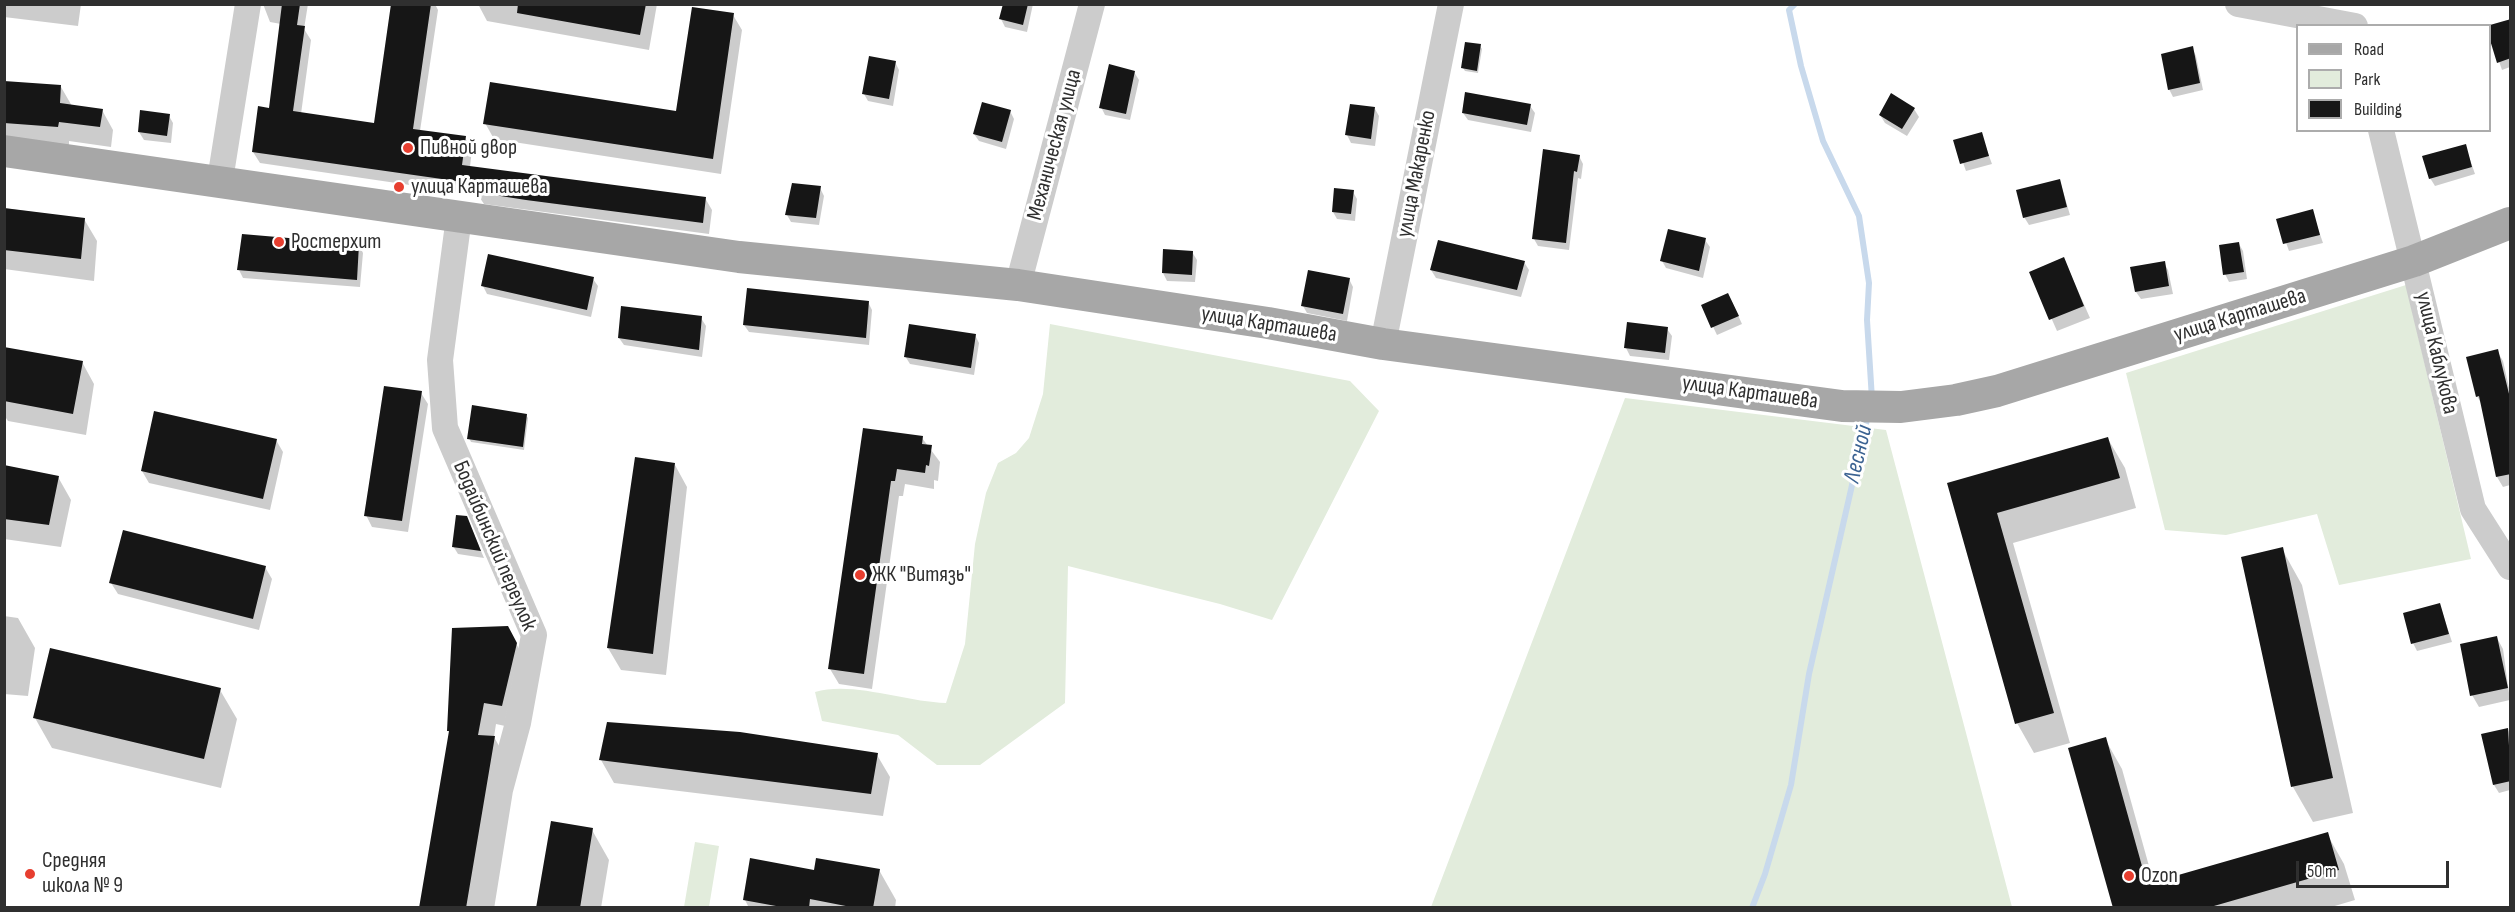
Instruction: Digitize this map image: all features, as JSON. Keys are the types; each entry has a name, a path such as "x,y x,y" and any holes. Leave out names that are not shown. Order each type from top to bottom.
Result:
{"main road":[{"name":"улица Карташева","path":"4,151 220,180 459,218 739,257 1018,285 1268,323 1383,344 1842,406 1901,407 1956,400 1997,391 2414,261 2511,223"}],"street":[{"path":"220,180 248,4"},
{"name":"Механическая улица","path":"1018,285 1092,4"},
{"name":"улица Макаренко","path":"1383,344 1451,4"},
{"path":"2238,4 2344,24"},
{"name":"улица Каблукова","path":"2382,132 2474,509 2511,567"},
{"name":"Бодайбинский переулок","path":"459,218 440,360 445,428 534,635 518,723 500,790 481,908"}],"green space":[{"path":"2406,285 2471,559 2339,585 2317,514 2226,535 2165,530 2126,373"},
{"path":"1050,324 1350,381 1379,411 1272,620 1220,604 1068,566 1065,703 980,765 937,765 898,735 822,721 815,692 830,689 862,690 946,703 965,644 975,544 986,493 998,463 1016,453 1029,438 1043,394"},
{"path":"1625,398 1886,430 2012,907 1431,907"},
{"path":"695,842 719,846 709,907 684,907"}],"building":[{"path":"282,4 300,4 297,25 305,26 293,111 374,123 391,4 431,4 413,129 466,136 462,165 706,197 703,223 475,192 477,184 252,152 258,106 269,108"},
{"path":"518,4 646,4 640,35 517,13"},
{"path":"1003,4 1028,4 1023,25 999,19"},
{"path":"692,7 734,13 713,159 483,124 490,82 676,111"},
{"path":"2511,19 2511,58 2497,63 2491,43 2491,25"},
{"path":"1465,42 1481,44 1477,71 1461,68"},
{"path":"2193,46 2200,83 2168,90 2161,54"},
{"path":"869,56 896,61 889,99 862,94"},
{"path":"1109,64 1135,71 1126,114 1099,108"},
{"path":"4,81 61,85 60,103 103,109 100,127 59,122 58,127 4,123"},
{"path":"1465,92 1531,104 1527,125 1462,113"},
{"path":"1891,93 1915,108 1902,129 1879,115"},
{"path":"982,102 1011,110 1002,142 973,134"},
{"path":"1350,104 1375,107 1371,139 1345,135"},
{"path":"140,110 170,114 167,136 138,132"},
{"path":"1982,132 1989,156 1960,164 1953,140"},
{"path":"2466,144 2472,167 2429,179 2422,156"},
{"path":"1543,149 1580,155 1577,172 1574,171 1566,243 1532,239"},
{"path":"2060,179 2067,207 2023,218 2016,190"},
{"path":"792,183 821,186 816,218 785,215"},
{"path":"1334,188 1354,190 1351,214 1332,212"},
{"path":"4,208 85,218 81,259 4,250"},
{"path":"2313,209 2320,235 2283,244 2276,219"},
{"path":"1668,229 1706,238 1699,271 1660,261"},
{"path":"242,234 359,244 357,280 237,270"},
{"path":"1438,240 1525,261 1517,290 1430,270"},
{"path":"2239,242 2244,272 2223,275 2219,245"},
{"path":"1163,249 1193,251 1192,275 1162,273"},
{"path":"488,254 594,277 587,310 481,286"},
{"path":"2064,257 2084,306 2049,320 2029,272"},
{"path":"2165,261 2169,286 2135,292 2130,267"},
{"path":"1308,270 1350,278 1343,314 1301,306"},
{"path":"747,288 869,301 866,338 743,325"},
{"path":"1728,293 1739,316 1711,328 1701,305"},
{"path":"621,306 702,316 699,350 618,338"},
{"path":"1627,322 1668,327 1665,353 1624,348"},
{"path":"909,324 976,334 971,368 904,357"},
{"path":"4,347 83,361 73,414 4,401"},
{"path":"2498,349 2511,402 2511,474 2496,477 2479,396 2476,397 2466,357"},
{"path":"384,386 422,391 402,521 364,516"},
{"path":"472,405 527,414 523,447 467,439"},
{"path":"154,411 277,439 263,499 141,471"},
{"name":"ЖК \"Витязь\"","path":"863,428 923,436 922,444 932,445 929,466 926,465 925,473 897,469 895,481 891,481 864,674 828,669"},
{"path":"2108,437 2120,478 1997,513 2054,713 2015,724 1947,483"},
{"path":"635,457 675,463 653,654 607,648"},
{"path":"4,465 59,476 49,525 4,519"},
{"path":"456,515 467,516 481,551 452,547"},
{"path":"123,530 266,566 253,619 109,583"},
{"path":"2283,547 2333,778 2291,787 2241,557"},
{"path":"2440,603 2449,634 2411,644 2403,613"},
{"path":"508,626 517,643 502,706 484,703 478,735 495,736 466,908 419,908 449,731 447,731 452,628"},
{"path":"2497,636 2508,688 2470,696 2460,644"},
{"path":"50,648 221,688 204,759 33,718"},
{"path":"607,722 740,732 878,753 871,794 599,760"},
{"path":"2508,728 2511,781 2493,785 2481,734"},
{"path":"2106,737 2147,884 2328,832 2339,870 2207,908 2113,908 2068,748"},
{"path":"551,821 593,828 580,908 536,908"},
{"path":"750,858 814,870 816,858 880,869 873,908 856,908 810,899 809,908 787,908 743,900"}],"waterway":[{"name":"Лесной","path":"1795,4 1789,10 1801,66 1823,141 1859,216 1869,283 1867,320 1872,399"},
{"name":"Лесной","path":"1752,908 1765,874 1791,785 1809,674 1868,415"}],"place":[{"name":"Пивной двор","path":"408,148"},
{"name":"улица Карташева","path":"399,187"},
{"name":"Ростерхит","path":"279,242"},
{"name":"ЖК \"Витязь\"","path":"860,575"},
{"name":"Средняя школа № 9","path":"30,874"},
{"name":"Ozon","path":"2129,876"}]}
